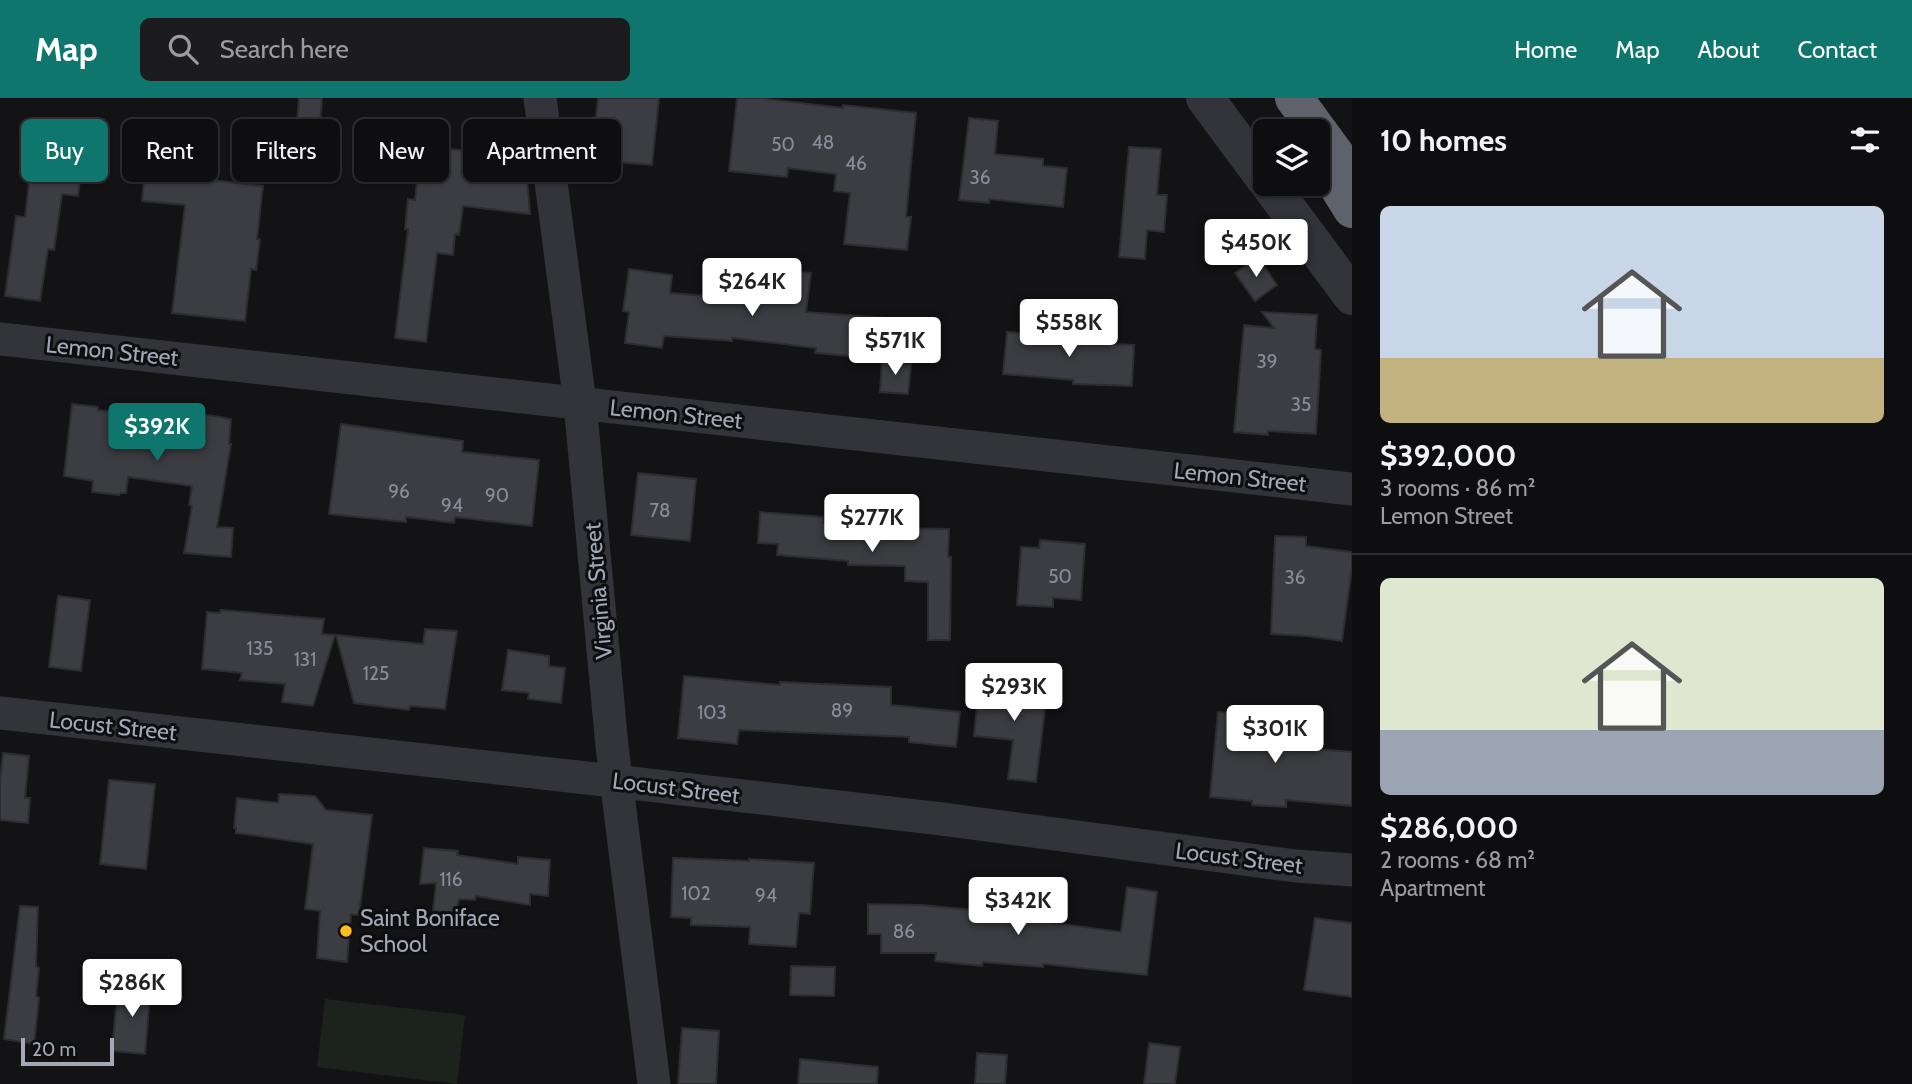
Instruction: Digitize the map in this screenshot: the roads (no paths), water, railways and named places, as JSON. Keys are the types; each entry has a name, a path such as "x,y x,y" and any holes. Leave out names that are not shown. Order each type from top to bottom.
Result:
{"highway":[{"path":"1283,98 1296,119"},
{"path":"1294,98 1352,177"},
{"path":"1330,173 1352,209"}],"street":[{"name":"Virginia Street","path":"540,98 580,403 611,732 654,1084"},
{"path":"1205,98 1253,163"},
{"path":"1278,196 1352,296"},
{"name":"Lemon Street","path":"0,339 1352,489"},
{"name":"Locust Street","path":"0,713 942,819 1296,866 1352,870"}],"place":[{"name":"Saint Boniface School","path":"346,931"}]}
